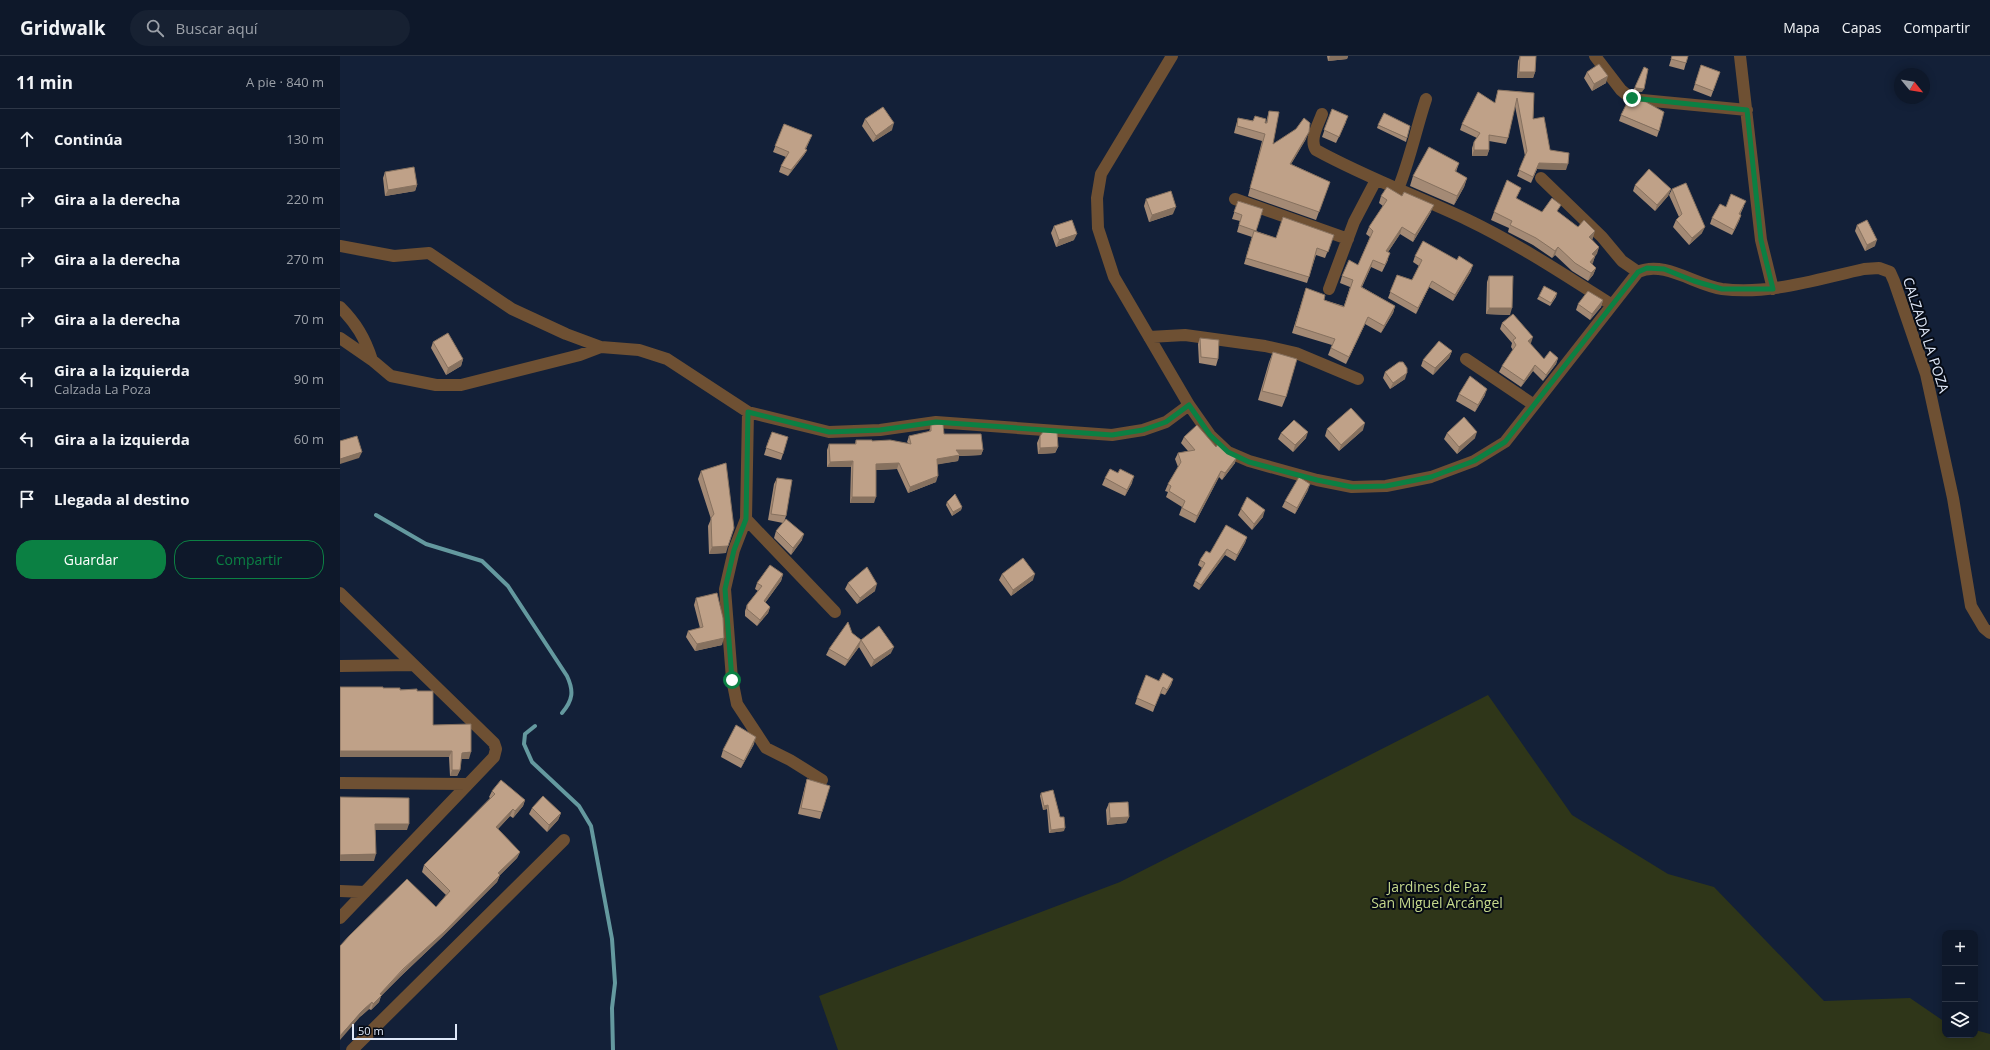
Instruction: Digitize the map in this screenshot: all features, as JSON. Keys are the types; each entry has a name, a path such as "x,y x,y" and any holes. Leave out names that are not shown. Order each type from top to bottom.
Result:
{"street":[{"path":"1172,56 1100,174 1097,198 1098,228 1114,277 1189,405 1210,435 1228,452 1249,462 1317,480 1352,487 1386,486 1431,477 1474,461 1505,442 1638,272 1647,268 1664,269 1694,281 1722,289 1773,289 1761,240 1740,56"},
{"path":"1595,56 1621,90 1632,98 1747,110"},
{"path":"1398,189 1412,152 1417,125 1426,99"},
{"path":"1322,114 1312,145 1316,150 1376,180 1469,220 1536,256 1612,305"},
{"path":"1541,178 1602,237 1622,261 1638,272"},
{"path":"1329,289 1354,222 1376,180"},
{"path":"1235,199 1348,239"},
{"path":"340,246 394,256 429,253 512,309 566,334 601,347 639,350 666,359 748,412 829,432 880,430 936,422 1112,435 1143,430 1166,422 1189,405"},
{"name":"CALZADA LA POZA","path":"1773,289 1864,269 1879,268 1890,272 1926,374 1953,498 1971,606 1984,628 1990,633"},
{"path":"340,307 353,320 365,340 372,360"},
{"path":"1149,336 1186,335 1265,346 1296,353 1358,379"},
{"path":"340,338 372,360 391,376 436,385 461,385 580,355 601,347"},
{"path":"1466,359 1534,405"},
{"path":"748,412 746,519 734,550 725,589 732,680 737,704 766,748 822,780"},
{"path":"746,519 834,612"},
{"path":"340,593 494,742 496,749 494,757 340,918"},
{"path":"340,666 414,665"},
{"path":"340,783 468,784"},
{"path":"352,1050 564,840"},
{"path":"340,891 365,892"}],"green space":[{"name":"Jardines de Paz San Miguel Arcángel","path":"1488,695 1572,815 1668,874 1714,887 1824,1001 1910,998 1942,1020 1942,1038 1978,1038 1978,1031 1990,1034 1990,1050 838,1050 819,996 1120,882"}],"building":[{"path":"1520,56 1536,56 1535,72 1519,72"},
{"path":"1672,56 1688,56 1686,63 1671,59"},
{"path":"1599,64 1608,76 1594,84 1587,72"},
{"path":"1701,65 1720,72 1713,91 1695,84"},
{"path":"1644,67 1648,69 1644,89 1636,88 1635,87"},
{"path":"1498,90 1534,93 1533,119 1544,117 1550,150 1569,153 1568,164 1539,163 1533,177 1519,170 1527,151 1517,98 1508,138 1489,135 1489,150 1474,150 1474,142 1480,133 1462,124 1478,92 1495,103"},
{"path":"1629,99 1646,102 1664,112 1659,131 1621,115"},
{"path":"883,107 894,123 876,136 865,119"},
{"path":"1332,109 1348,116 1339,137 1324,130"},
{"path":"1269,111 1279,112 1273,144 1296,129 1304,118 1310,123 1309,132 1290,164 1330,182 1319,212 1250,188 1265,134 1237,126 1238,118 1253,121 1255,116 1266,119 1265,123 1267,123"},
{"path":"1384,113 1410,126 1407,138 1378,125"},
{"path":"784,124 812,135 805,149 807,150 791,170 781,166 789,152 775,146"},
{"path":"1429,147 1459,163 1455,171 1467,178 1457,196 1413,176"},
{"path":"414,167 417,185 388,190 385,172"},
{"path":"1649,169 1671,189 1657,205 1635,185"},
{"path":"1507,180 1521,188 1516,198 1542,212 1552,198 1561,205 1557,211 1578,227 1584,220 1595,231 1589,237 1599,247 1592,254 1595,256 1590,262 1596,268 1591,273 1575,263 1558,247 1555,251 1536,238 1510,225 1512,221 1494,212"},
{"path":"1686,183 1705,227 1692,238 1676,220 1682,214 1672,189"},
{"path":"1387,187 1402,196 1404,192 1434,205 1415,235 1402,227 1386,251 1390,253 1385,265 1373,260 1361,287 1395,306 1384,326 1368,317 1349,357 1331,348 1335,339 1295,326 1306,288 1325,295 1324,300 1344,307 1353,280 1342,276 1349,260 1358,265 1373,231 1369,227 1387,200 1381,196"},
{"path":"1171,191 1176,207 1152,215 1146,199"},
{"path":"1731,194 1746,201 1739,214 1741,215 1734,230 1712,218 1720,204 1726,207"},
{"path":"1238,201 1263,209 1256,231 1239,225 1242,215 1234,212"},
{"path":"1283,217 1334,235 1328,252 1317,248 1309,277 1246,258 1254,231 1276,238"},
{"path":"1072,220 1077,234 1059,240 1054,226"},
{"path":"1867,220 1877,240 1867,245 1857,225"},
{"path":"1423,241 1457,260 1459,256 1473,265 1455,295 1432,281 1418,308 1390,292 1397,275 1412,280 1422,260 1415,256"},
{"path":"1489,276 1513,276 1512,308 1489,308"},
{"path":"1544,286 1557,293 1551,303 1539,296"},
{"path":"1588,291 1603,300 1592,314 1578,304"},
{"path":"1513,314 1533,337 1528,341 1544,359 1550,351 1558,358 1546,375 1535,365 1524,381 1502,366 1516,345 1513,340 1516,338 1502,323"},
{"path":"448,333 463,359 448,368 433,342"},
{"path":"1200,338 1219,340 1218,359 1201,357"},
{"path":"1439,341 1452,351 1435,368 1423,360"},
{"path":"1273,352 1297,359 1286,397 1262,391"},
{"path":"1399,362 1403,362 1407,368 1407,373 1393,383 1385,372"},
{"path":"1470,376 1487,389 1478,405 1459,394"},
{"path":"1351,408 1365,423 1341,445 1327,429"},
{"path":"1464,417 1477,432 1459,447 1447,433"},
{"path":"1294,420 1308,432 1295,445 1281,433"},
{"path":"943,424 944,434 981,434 983,450 956,450 960,455 937,459 938,476 910,487 899,463 876,464 876,497 852,497 853,461 830,462 829,444 856,444 856,440 890,440 911,444 909,436 931,431 931,425"},
{"path":"1197,425 1216,447 1218,444 1227,452 1237,457 1225,473 1221,471 1197,516 1182,508 1185,501 1169,491 1171,486 1168,484 1181,462 1178,453 1195,450 1184,437"},
{"path":"772,432 788,437 783,454 766,448"},
{"path":"1043,432 1057,432 1058,447 1040,448 1040,436"},
{"path":"357,436 362,452 340,459 340,441"},
{"path":"726,463 734,528 728,546 712,547 711,518 714,514 701,471"},
{"path":"1110,469 1118,473 1120,469 1134,476 1127,490 1105,478"},
{"path":"1299,477 1310,484 1297,508 1285,501"},
{"path":"777,478 792,480 786,516 771,514"},
{"path":"955,494 962,507 953,512 947,502"},
{"path":"1247,497 1265,510 1254,524 1241,509"},
{"path":"786,519 804,534 793,548 776,531"},
{"path":"1226,525 1247,537 1237,555 1227,549 1201,585 1195,581 1205,563 1200,560 1206,551 1210,553"},
{"path":"1023,558 1035,574 1013,590 1002,574"},
{"path":"770,565 783,574 764,601 770,607 760,620 747,609 747,605 762,586 757,583"},
{"path":"867,567 877,584 860,598 848,583"},
{"path":"717,593 723,618 724,638 697,644 688,631 703,627 696,598"},
{"path":"848,622 852,633 861,640 848,660 829,649"},
{"path":"879,626 894,647 874,660 861,640"},
{"path":"1163,673 1173,679 1167,690 1163,687 1155,706 1137,698 1146,675 1159,681"},
{"path":"340,687 383,687 400,688 400,690 417,689 417,691 433,691 433,725 471,724 471,752 462,753 460,770 452,770 452,751 340,751"},
{"path":"736,725 756,737 744,761 723,750"},
{"path":"807,779 830,786 822,812 801,808"},
{"path":"501,780 525,800 515,811 513,809 496,827 520,852 498,873 500,875 444,932 403,969 380,994 382,995 373,1004 372,1002 362,1011 340,1036 340,946 407,879 436,907 450,891 424,865 495,794 492,791"},
{"path":"1053,790 1060,817 1064,817 1065,828 1051,830 1048,805 1044,806 1041,793"},
{"path":"543,796 561,813 549,825 532,808"},
{"path":"340,797 409,798 409,824 375,824 376,854 340,855"},
{"path":"1128,802 1129,817 1110,818 1109,803"}],"waterway":[{"path":"376,515 426,544 482,561 508,586 567,676 571,686 571,695 570,700 562,713"},
{"path":"535,726 525,734 524,744 532,762 579,806 591,826 612,939 615,983 612,1008 613,1050"}],"route":[{"path":"732,680 725,589 734,550 746,519 748,412 829,432 880,430 936,422 1112,435 1143,430 1166,422 1189,405 1210,435 1228,452 1249,462 1317,480 1352,487 1386,486 1431,477 1474,461 1505,442 1638,272 1647,268 1664,269 1694,281 1722,289 1773,289 1761,240 1747,110 1632,98"}]}
